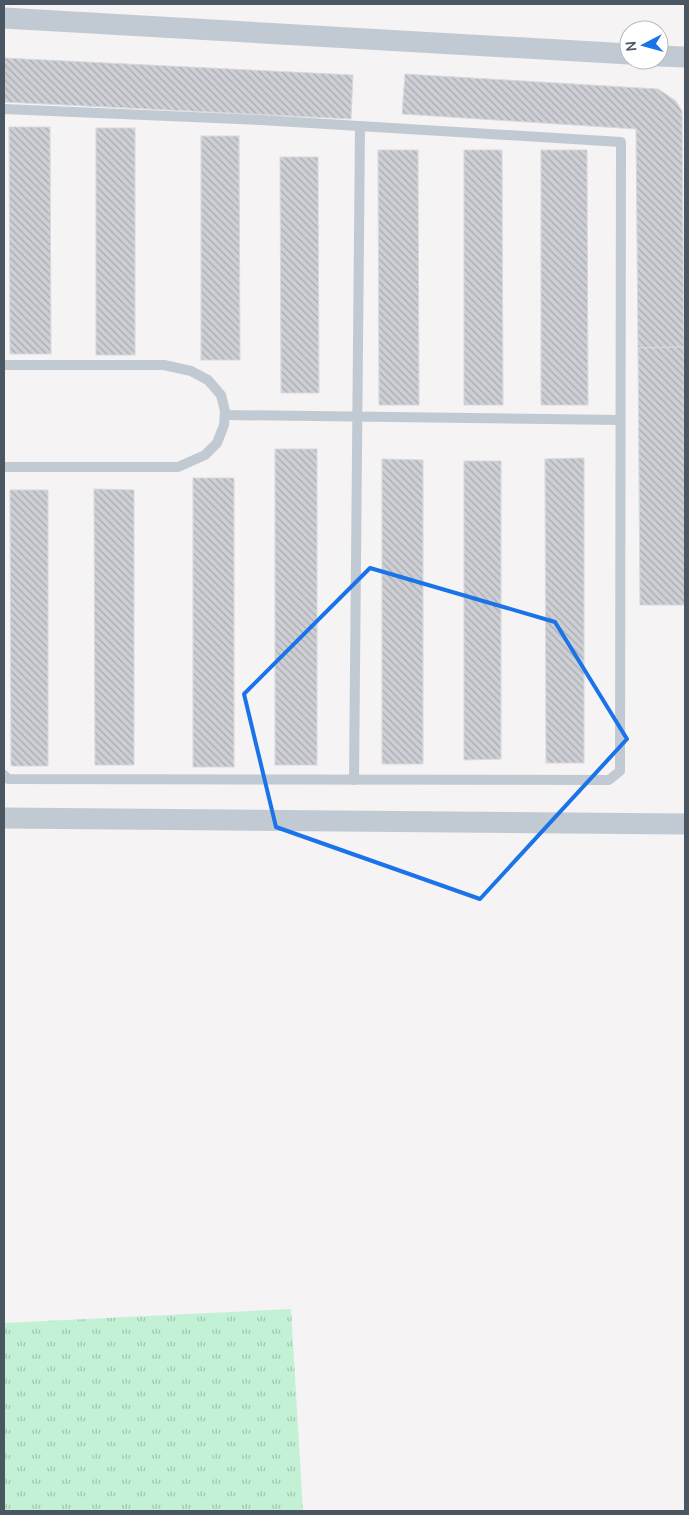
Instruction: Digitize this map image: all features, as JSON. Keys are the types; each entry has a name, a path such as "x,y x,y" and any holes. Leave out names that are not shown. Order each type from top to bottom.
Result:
{"street":[{"path":"4,18 619,53"},
{"path":"669,56 685,57"},
{"path":"4,818 685,824"}],"lane":[{"path":"4,110 360,126 621,142 620,771 609,780 8,779 4,775"},
{"path":"354,780 360,126"},
{"path":"4,364 164,366 180,368 208,380 221,395 225,415 224,425 216,443 205,455 178,466 4,467"},
{"path":"225,415 620,420"}],"highlighted area":[{"path":"370,568 555,622 627,739 480,899 276,827 244,694"}],"green space":[{"path":"291,1309 303,1511 4,1511 4,1323"}],"building":[{"path":"4,58 353,75 351,119 4,102"},
{"path":"405,74 658,89 676,101 682,111 684,347 638,348 636,129 402,114"},
{"path":"9,127 50,127 51,354 10,354"},
{"path":"96,128 135,128 135,355 96,355"},
{"path":"201,136 239,136 240,360 201,360"},
{"path":"378,150 418,150 419,405 379,405"},
{"path":"464,150 502,150 503,405 464,405"},
{"path":"541,150 587,150 588,405 541,405"},
{"path":"280,157 318,157 319,393 281,393"},
{"path":"684,347 685,605 640,605 638,348"},
{"path":"275,449 317,449 317,765 275,765"},
{"path":"584,458 584,763 546,763 545,459"},
{"path":"382,459 423,460 423,764 382,764"},
{"path":"464,461 501,461 501,759 464,760"},
{"path":"193,478 234,478 234,767 193,767"},
{"path":"94,489 134,490 134,765 95,765"},
{"path":"10,490 48,490 48,766 11,766"}]}
